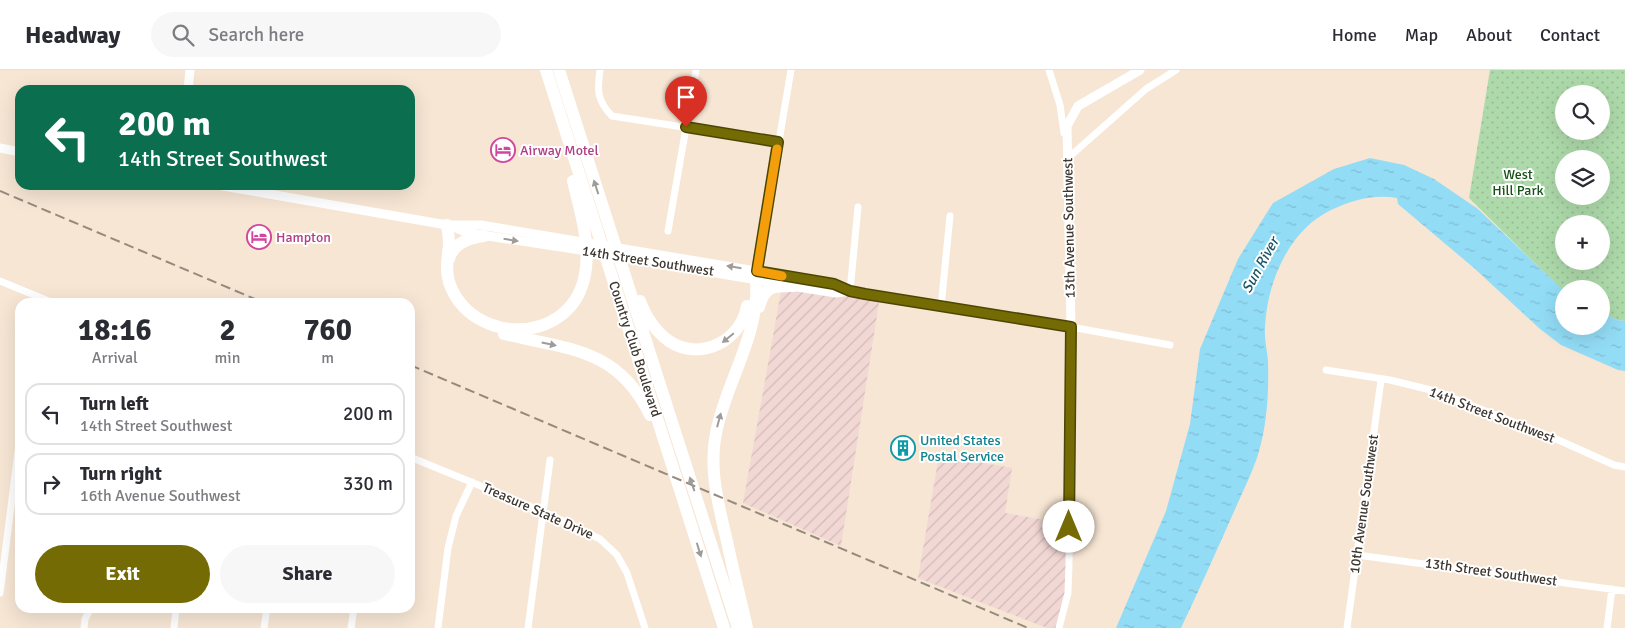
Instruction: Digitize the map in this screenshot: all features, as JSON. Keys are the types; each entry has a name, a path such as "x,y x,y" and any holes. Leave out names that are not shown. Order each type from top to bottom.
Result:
{"highway":[{"path":"447,225 449,243 446,269 454,293 462,305 474,316 498,327 520,330 546,325 566,311 577,296 586,267 589,227 554,93 546,70"},
{"path":"559,70 572,112"},
{"path":"563,70 572,112"},
{"name":"Country Club Boulevard","path":"572,112 612,237 626,273 738,628"},
{"path":"447,225 442,243 440,266 448,293 458,308 479,326 491,331 568,348 605,362 639,396 668,454"},
{"name":"Country Club Boulevard","path":"589,227 610,272 724,628"},
{"path":"446,269 450,255 458,245 466,239 484,236"},
{"path":"626,273 649,321 657,330 676,345 686,349 700,350 721,343 737,330 746,315 750,290 756,275"},
{"path":"747,628 722,522 714,468 714,450 719,417 742,360 747,340 757,291 756,275"},
{"path":"747,340 754,325 762,295 773,288 794,286"}],"street":[{"path":"188,85 190,70"},
{"path":"600,70 598,96 604,108 612,116 778,142"},
{"path":"668,231 696,70"},
{"path":"756,275 791,70"},
{"name":"13th Avenue Southwest","path":"1049,70 1060,105 1068,158 1071,327 1069,564 1068,593 1059,628"},
{"path":"1066,146 1067,126 1078,106 1140,70"},
{"path":"1068,158 1146,88 1176,70"},
{"path":"0,148 15,151"},
{"name":"14th Street Southwest","path":"246,190 447,225 481,225 756,275 794,286 836,293 850,291"},
{"path":"850,291 858,207"},
{"path":"941,307 950,216"},
{"name":"14th Street Southwest","path":"447,225 468,233 484,236 756,275 834,284 850,291 1170,345"},
{"path":"0,281 40,298"},
{"name":"14th Street Southwest","path":"1326,370 1390,380 1435,391 1554,438 1614,465 1625,467"},
{"name":"10th Avenue Southwest","path":"1347,628 1381,380"},
{"name":"Treasure State Drive","path":"415,459 544,512 600,539 617,555 627,573 645,628"},
{"path":"528,628 550,460"},
{"path":"0,593 1,573 15,476"},
{"path":"438,628 450,540 456,516 472,482"},
{"name":"13th Street Southwest","path":"1357,554 1625,591"},
{"path":"1606,628 1612,589"},
{"path":"84,628 88,613"},
{"path":"174,628 176,613"},
{"path":"264,628 266,613"},
{"path":"351,628 353,613"}],"shaded area":[{"path":"782,286 880,296 841,546 743,503"},
{"path":"939,455 1012,468 1005,513 1069,524 1068,593 1059,628 1047,628 918,578"}],"green space":[{"name":"West Hill Park","path":"1490,70 1625,70 1625,321 1610,316 1610,280 1555,280 1555,283 1469,198"}],"water":[{"name":"Sun River","path":"1370,158 1404,165 1434,179 1478,209 1555,282 1555,335 1610,335 1610,316 1625,321 1625,371 1618,370 1561,345 1540,329 1474,268 1398,204 1397,198 1363,199 1331,210 1303,230 1283,259 1276,275 1270,293 1265,327 1268,361 1267,410 1257,458 1181,628 1116,628 1166,511 1190,424 1200,349 1238,259 1273,203 1334,169"}],"railway":[{"path":"0,191 253,298"},
{"path":"415,367 1028,628"}],"slow traffic":[{"path":"777,149 757,271 782,276"}],"place":[{"name":"Airway Motel","path":"503,150"},
{"name":"Hampton","path":"259,237"},
{"name":"United States Postal Service","path":"903,448"}],"route":[{"path":"686,127 778,142 757,271 834,284 850,291 865,294 1071,327 1069,527"}]}
